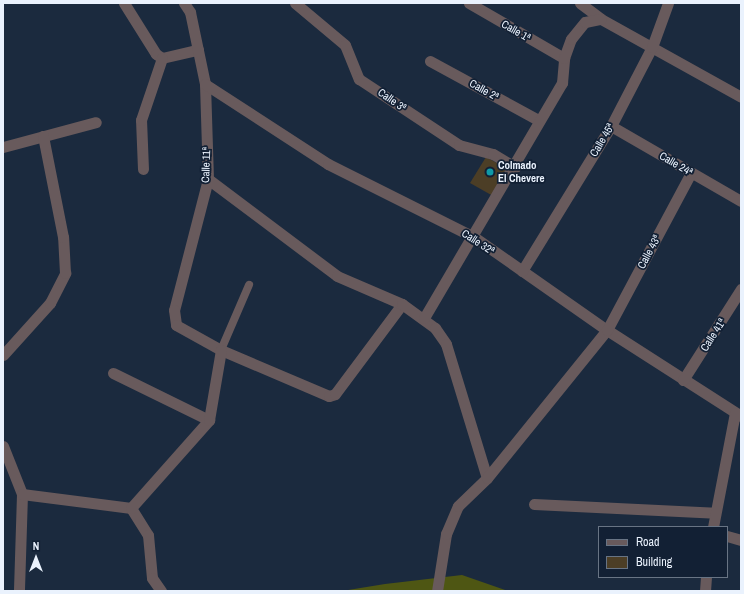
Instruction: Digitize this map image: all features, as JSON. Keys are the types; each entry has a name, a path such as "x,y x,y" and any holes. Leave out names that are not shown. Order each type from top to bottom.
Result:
{"street":[{"path":"124,3 162,58"},
{"name":"Calle 11ª","path":"184,3 198,50 205,84 208,179 174,310 176,325 221,350"},
{"name":"Calle 3ª","path":"295,3 345,45 359,79 459,145 493,154 515,167"},
{"name":"Calle 1ª","path":"469,3 564,58"},
{"path":"580,3 602,19 741,97"},
{"name":"Calle 45ª","path":"522,271 611,126 652,47 668,3"},
{"path":"424,318 474,237 515,167 538,120 562,83 564,58 571,39 585,22 602,19"},
{"path":"162,58 198,50"},
{"path":"143,169 141,120 162,58"},
{"name":"Calle 2ª","path":"430,61 538,120"},
{"name":"Calle 32ª","path":"205,84 328,164 474,237 607,330 738,414"},
{"path":"3,147 96,122"},
{"name":"Calle 24ª","path":"611,126 741,201"},
{"path":"3,355 46,309 65,273 63,237 43,136"},
{"name":"Calle 43ª","path":"437,591 450,519 486,478 607,330 691,173"},
{"path":"208,179 337,276 402,304 424,318 446,344 486,478"},
{"name":"Calle 41ª","path":"683,380 738,302 741,289"},
{"path":"131,508 209,420 221,350 329,396 335,394 402,304"},
{"path":"113,373 209,420"},
{"path":"713,526 738,414"},
{"path":"3,446 22,494 19,591"},
{"path":"22,494 131,508"},
{"path":"534,504 715,513"},
{"path":"131,508 148,535 152,578 161,591"},
{"path":"728,536 741,540"},
{"path":"705,591 706,578"}],"lane":[{"path":"221,350 249,285"}],"green space":[{"path":"462,575 508,591 342,591 385,584"}],"building":[{"name":"Colmado El Chevere","path":"486,157 506,168 493,196 470,183"}],"place":[{"name":"Colmado El Chevere","path":"490,172"}]}
